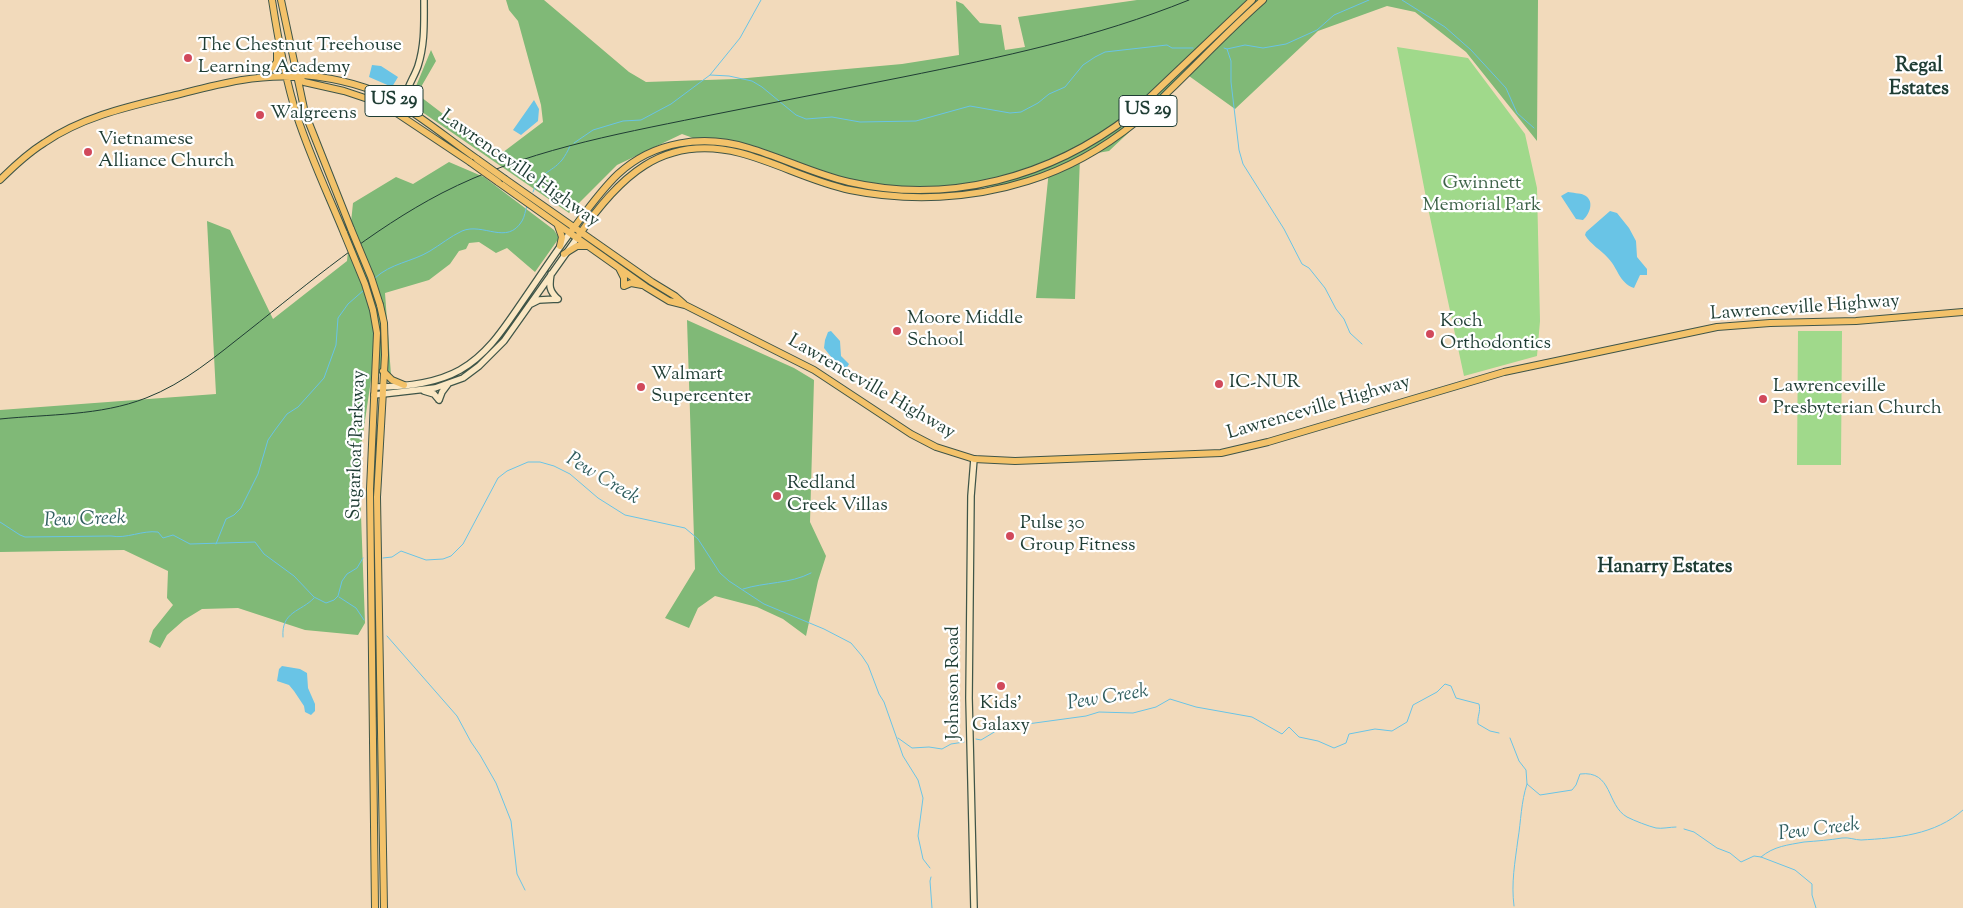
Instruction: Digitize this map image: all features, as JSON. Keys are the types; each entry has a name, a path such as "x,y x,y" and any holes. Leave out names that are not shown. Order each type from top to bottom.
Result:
{"main road":[{"name":"Sugarloaf Parkway","path":"272,0 286,76 303,132 366,284 377,333 370,489 376,908"},
{"name":"Sugarloaf Parkway","path":"281,0 302,102 313,136 371,277 380,305 384,331 377,497 384,908"},
{"path":"408,110 405,104 406,92 418,67 425,38 424,0"},
{"name":"US 29","path":"586,212 617,175 642,157 661,148 689,141 718,141 751,148 812,172 850,182 893,189 936,190 986,184 1028,173 1066,157 1113,130 1131,116 1252,0"},
{"name":"US 29","path":"576,232 625,179 649,162 681,150 721,149 742,154 839,187 892,197 921,198 970,194 1029,181 1070,164 1100,147 1137,122 1263,0"},
{"path":"264,77 277,62 278,40"},
{"name":"Lawrenceville Highway","path":"0,180 44,142 95,117 138,104 229,82 264,77 297,77 303,75 347,82 394,101 505,179 560,222"},
{"name":"Lawrenceville Highway","path":"297,77 304,82 357,95 398,114 498,182 598,244 675,296 685,305"},
{"path":"302,102 304,94 309,87 320,85"},
{"path":"394,101 406,92"},
{"path":"661,148 664,155"},
{"path":"779,167 781,160"},
{"path":"892,197 893,189"},
{"path":"560,246 562,238 560,222 575,218 586,212"},
{"path":"374,395 422,391 448,383 462,378 494,353 564,254 586,212"},
{"path":"589,220 590,231 598,244"},
{"path":"375,387 420,383 448,376 481,355 498,337 560,246 576,232"},
{"name":"Lawrenceville Highway","path":"576,232 589,246 669,301 685,305 814,370 925,442 948,452 974,459 1015,461 1221,453 1261,444 1504,372 1716,327 1770,323 1856,321 1963,312"},
{"path":"564,254 577,246 589,246"},
{"path":"619,267 622,272 624,286 631,283 646,287"},
{"path":"528,306 539,300 558,299 551,293 549,286 551,272"},
{"path":"383,371 392,380 404,385"},
{"path":"422,391 434,394 439,400 448,383"},
{"name":"Johnson Road","path":"974,459 971,496 969,698 974,908"}],"green space":[{"path":"506,0 544,0 629,72 646,82 736,79 902,64 959,55 956,1 963,4 980,23 1001,25 1005,50 1025,47 1018,17 1137,0 1538,0 1537,141 1466,52 1415,12 1387,6 1318,31 1235,109 1189,76 1109,151 1080,156 1075,299 1036,298 1049,170 1022,182 897,200 765,164 682,134 617,165 569,213 409,103 431,50 436,61 417,94 498,156 543,122 541,105 518,21 509,10"},
{"name":"Gwinnett Memorial Park","path":"1397,47 1468,58 1525,134 1537,188 1540,321 1537,356 1464,376 1428,208"},
{"path":"449,162 484,177 554,230 559,238 535,272 507,248 496,253 479,242 469,243 466,249 459,251 450,264 429,280 385,293 391,375 372,373 359,461 365,623 358,635 305,630 238,608 202,609 184,620 167,635 160,648 149,642 153,630 173,605 167,598 168,571 124,550 0,552 0,410 216,394 207,221 230,230 273,319 347,261 353,203 396,177 413,184"},
{"path":"687,320 794,368 814,380 810,522 826,556 818,581 806,636 783,619 757,607 715,596 698,608 689,628 665,618 695,569"},
{"path":"1798,331 1842,331 1841,465 1797,465"}],"water":[{"path":"372,65 381,66 398,77 392,87 369,77"},
{"path":"534,100 539,109 538,121 521,135 513,130"},
{"path":"1568,192 1582,194 1589,200 1589,211 1583,220 1576,219 1561,196"},
{"path":"1610,211 1617,213 1629,228 1636,241 1637,257 1647,269 1647,275 1640,275 1634,288 1625,283 1611,262 1585,235"},
{"path":"831,331 840,341 841,356 849,364 846,369 832,358 824,348 828,332"},
{"path":"282,666 300,669 307,673 308,688 315,704 315,711 311,715 305,712 304,706 289,685 277,681 279,669"}],"waterway":[{"path":"710,75 740,38 761,0"},
{"path":"1224,48 1245,45 1263,48 1286,44 1317,30 1334,15 1369,0"},
{"path":"1402,0 1445,27 1471,50 1506,88 1517,113 1534,128"},
{"path":"574,143 593,130 623,121 641,120 671,104 710,75 729,76 752,81 796,115 806,119 832,117 860,122 916,121 970,106 1010,113 1021,112 1038,103 1049,94 1065,87 1083,65 1105,52 1167,45 1172,48 1193,48"},
{"path":"1227,49 1231,61 1231,82 1239,150 1243,164 1284,229 1302,264 1309,268 1325,288 1336,309 1344,319 1350,333 1362,344"},
{"path":"533,192 539,180 562,160 570,146"},
{"path":"375,278 388,269 430,251 462,231 478,229 502,233 509,232 522,221 527,206"},
{"path":"216,544 226,519 234,515 241,508 258,474 268,440 287,414 298,407 324,378 336,345 338,318 348,304 364,290"},
{"name":"Pew Creek","path":"383,558 392,557 401,551 426,560 443,559 451,556 463,544 498,478 507,471 528,462 540,462 570,474 598,498 625,515 685,528 698,539 720,573 729,581 764,604 824,629 851,643 862,656 868,665 884,702 903,756 918,780 923,798 918,836 923,859 930,868"},
{"name":"Pew Creek","path":"0,522 25,537 117,537 158,532 163,538 173,535 190,544 255,542 264,554 294,576 314,597 326,603 338,596 342,581 347,574 357,568 363,558"},
{"path":"743,589 795,579 811,573"},
{"path":"339,597 356,608 364,620"},
{"path":"283,637 285,622 293,613 314,598"},
{"path":"387,636 457,716 496,783 511,821 517,874 525,890"},
{"name":"Pew Creek","path":"976,739 981,740 996,731 1020,725 1086,716 1099,712 1133,713 1156,707 1170,699 1196,707 1252,717 1282,734 1289,727 1299,737 1318,741 1334,748 1346,743 1349,734 1375,729 1392,731 1407,722 1413,705 1437,692 1445,684 1451,686 1456,698 1479,704 1478,724 1490,731 1499,733"},
{"name":"Pew Creek","path":"898,738 912,748 929,747 942,749 951,744 964,742"},
{"name":"Pew Creek","path":"1510,738 1519,761 1526,770 1527,784 1540,795 1572,790 1580,774 1591,774 1598,777 1604,783 1615,805 1627,817 1656,828 1676,827"},
{"path":"1514,906 1515,864 1522,805 1527,784"},
{"name":"Pew Creek","path":"1761,857 1776,848 1804,842 1845,838 1875,839 1915,834 1940,825 1963,810"},
{"name":"Pew Creek","path":"1684,829 1694,832 1717,848 1730,853 1741,862 1754,856 1761,857 1795,870 1812,884 1812,895 1816,908"},
{"path":"931,877 932,908"}],"railway":[{"path":"0,419 111,408 146,398 174,385 212,359 318,276 390,223 442,193 473,178 505,166 537,155 602,138 1012,54 1083,36 1189,0"}],"place":[{"name":"The Chestnut Treehouse Learning Academy","path":"188,58"},
{"name":"Walgreens","path":"260,115"},
{"name":"Vietnamese Alliance Church","path":"88,152"},
{"name":"Moore Middle School","path":"897,331"},
{"name":"Koch Orthodontics","path":"1430,334"},
{"name":"IC-NUR","path":"1219,384"},
{"name":"Walmart Supercenter","path":"641,387"},
{"name":"Lawrenceville Presbyterian Church","path":"1763,399"},
{"name":"Redland Creek Villas","path":"777,496"},
{"name":"Pulse 30 Group Fitness","path":"1010,536"},
{"name":"Kids' Galaxy","path":"1001,686"}],"district":[{"name":"Regal Estates","path":"1919,80"},
{"name":"Hanarry Estates","path":"1665,569"}]}
